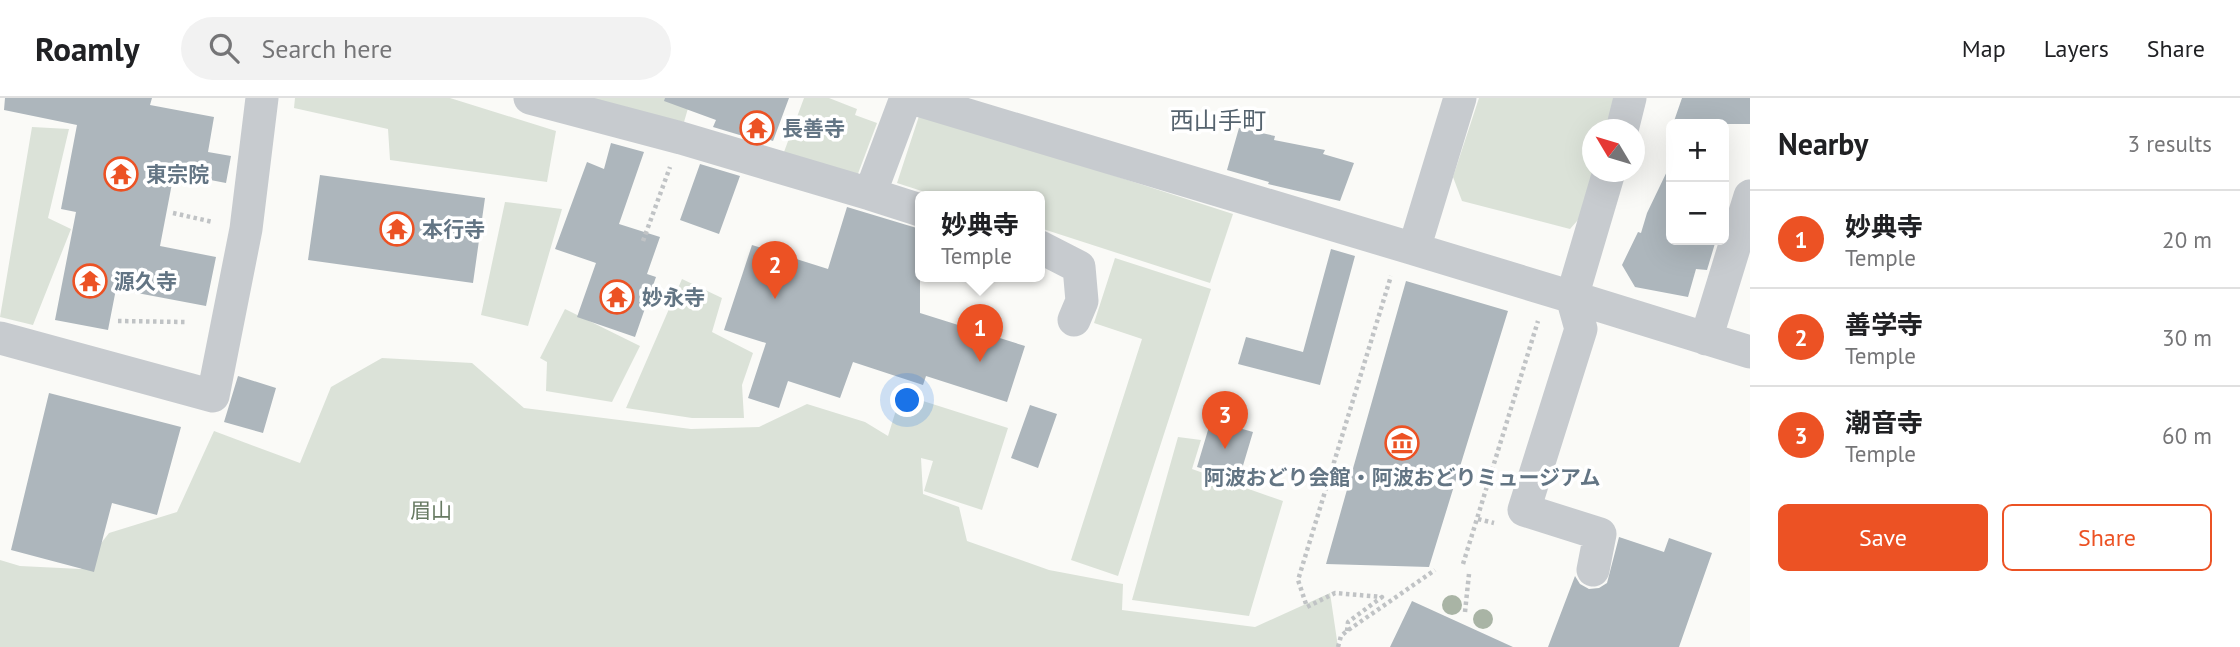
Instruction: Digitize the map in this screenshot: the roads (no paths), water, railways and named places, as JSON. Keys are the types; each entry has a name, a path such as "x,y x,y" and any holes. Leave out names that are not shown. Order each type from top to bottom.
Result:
{"street":[{"path":"0,338 213,396 246,229 262,98"},
{"path":"530,98 681,138 915,208"},
{"path":"870,194 906,98"},
{"path":"911,98 1750,352"},
{"path":"1407,247 1460,98"},
{"path":"1625,119 1630,98"},
{"path":"1560,293 1605,182"},
{"path":"1706,339 1750,197"},
{"path":"1045,250 1079,267 1082,301 1074,320"},
{"path":"1560,293 1581,329 1524,510 1600,534 1592,570"}],"place":[{"name":"長善寺","path":"757,128"},
{"name":"東宗院","path":"121,174"},
{"name":"本行寺","path":"397,229"},
{"name":"源久寺","path":"90,281"},
{"name":"妙永寺","path":"617,297"},
{"name":"善学寺","path":"775,299"},
{"name":"妙典寺","path":"980,362"},
{"name":"阿波おどり会館・阿波おどりミュージアム","path":"1402,443"},
{"name":"潮音寺","path":"1225,449"}],"district":[{"name":"西山手町","path":"1218,120"}],"park label":[{"name":"眉山","path":"431,510"}]}
